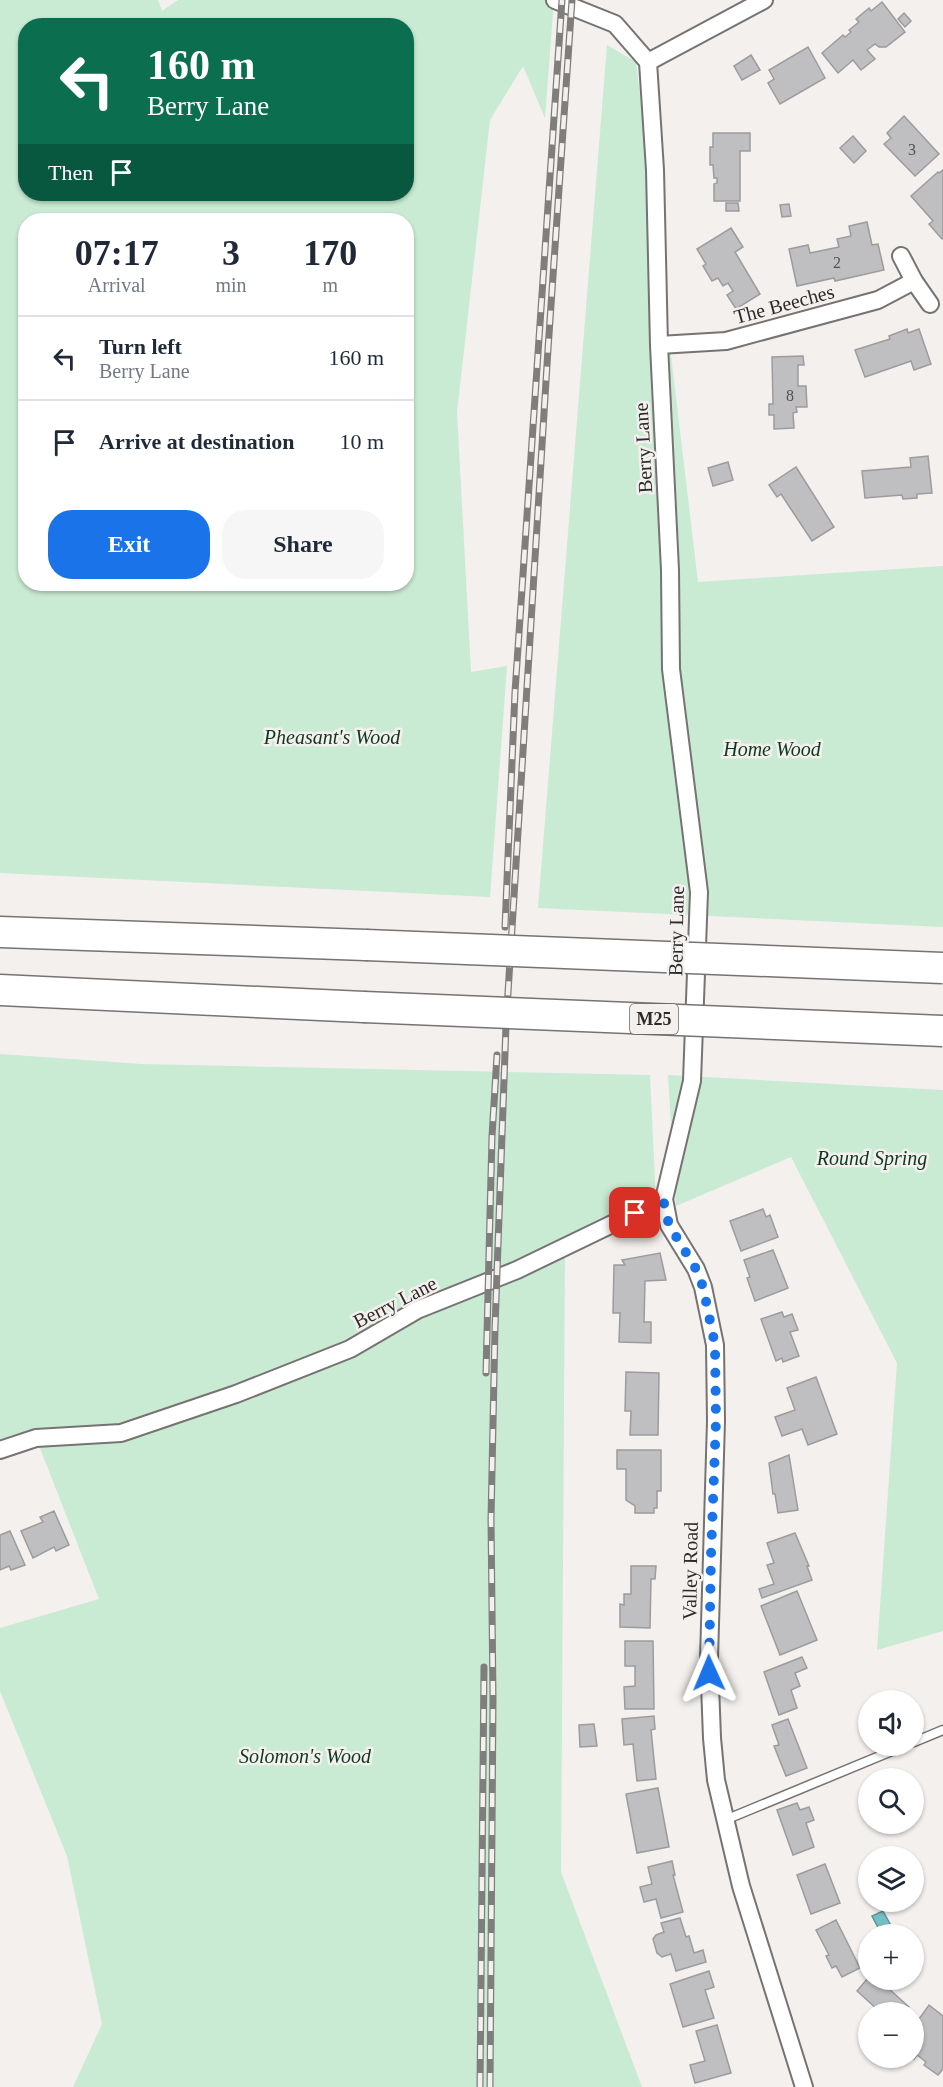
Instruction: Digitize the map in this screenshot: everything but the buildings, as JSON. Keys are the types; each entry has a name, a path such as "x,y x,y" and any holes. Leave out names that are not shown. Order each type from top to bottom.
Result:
{"highway":[{"path":"0,932 943,968"},
{"name":"M25","path":"0,990 943,1031"}],"street":[{"path":"555,0 615,24 648,62 765,0"},
{"name":"Berry Lane","path":"0,1450 36,1438 121,1433 236,1394 350,1349 417,1310 517,1270 663,1199 692,1080 699,892 671,669 670,570 659,345 655,170 648,62"},
{"path":"901,256 914,281 930,304"},
{"name":"The Beeches","path":"659,345 726,341 878,300 914,281"},
{"name":"Valley Road","path":"663,1199 669,1225 696,1269 703,1287 715,1345 716,1421 709,1658 712,1738 717,1780 741,1886 804,2087"}],"lane":[{"path":"924,1738 943,1730"},
{"path":"725,1820 880,1756"}],"green space":[{"name":"Pheasant's Wood","path":"0,0 158,0 162,11 178,0 554,0 545,118 523,66 490,120 457,412 471,672 507,666 490,897 0,873"},
{"name":"Home Wood","path":"607,45 636,62 698,582 943,566 943,927 538,908"},
{"name":"Solomon's Wood","path":"0,1054 141,1064 650,1075 656,1203 565,1247 561,1872 642,2087 73,2087 102,2024 67,1856 0,1691 0,1628 99,1599 36,1438 0,1450"},
{"name":"Round Spring","path":"668,1075 943,1090 943,1631 877,1650 897,1363 791,1157 676,1206"}],"water":[{"path":"884,1912 890,1924 876,1924 872,1916"}],"railway":[{"path":"505,927 515,692 562,0"},
{"path":"490,2087 493,1698 491,1519 506,1025 572,0"},
{"path":"486,1373 492,1136 497,1055"},
{"path":"480,2087 484,1667"}],"route":[{"path":"635,1213 663,1199 669,1225 684,1247 703,1287 715,1345 716,1421 709,1673"}]}
